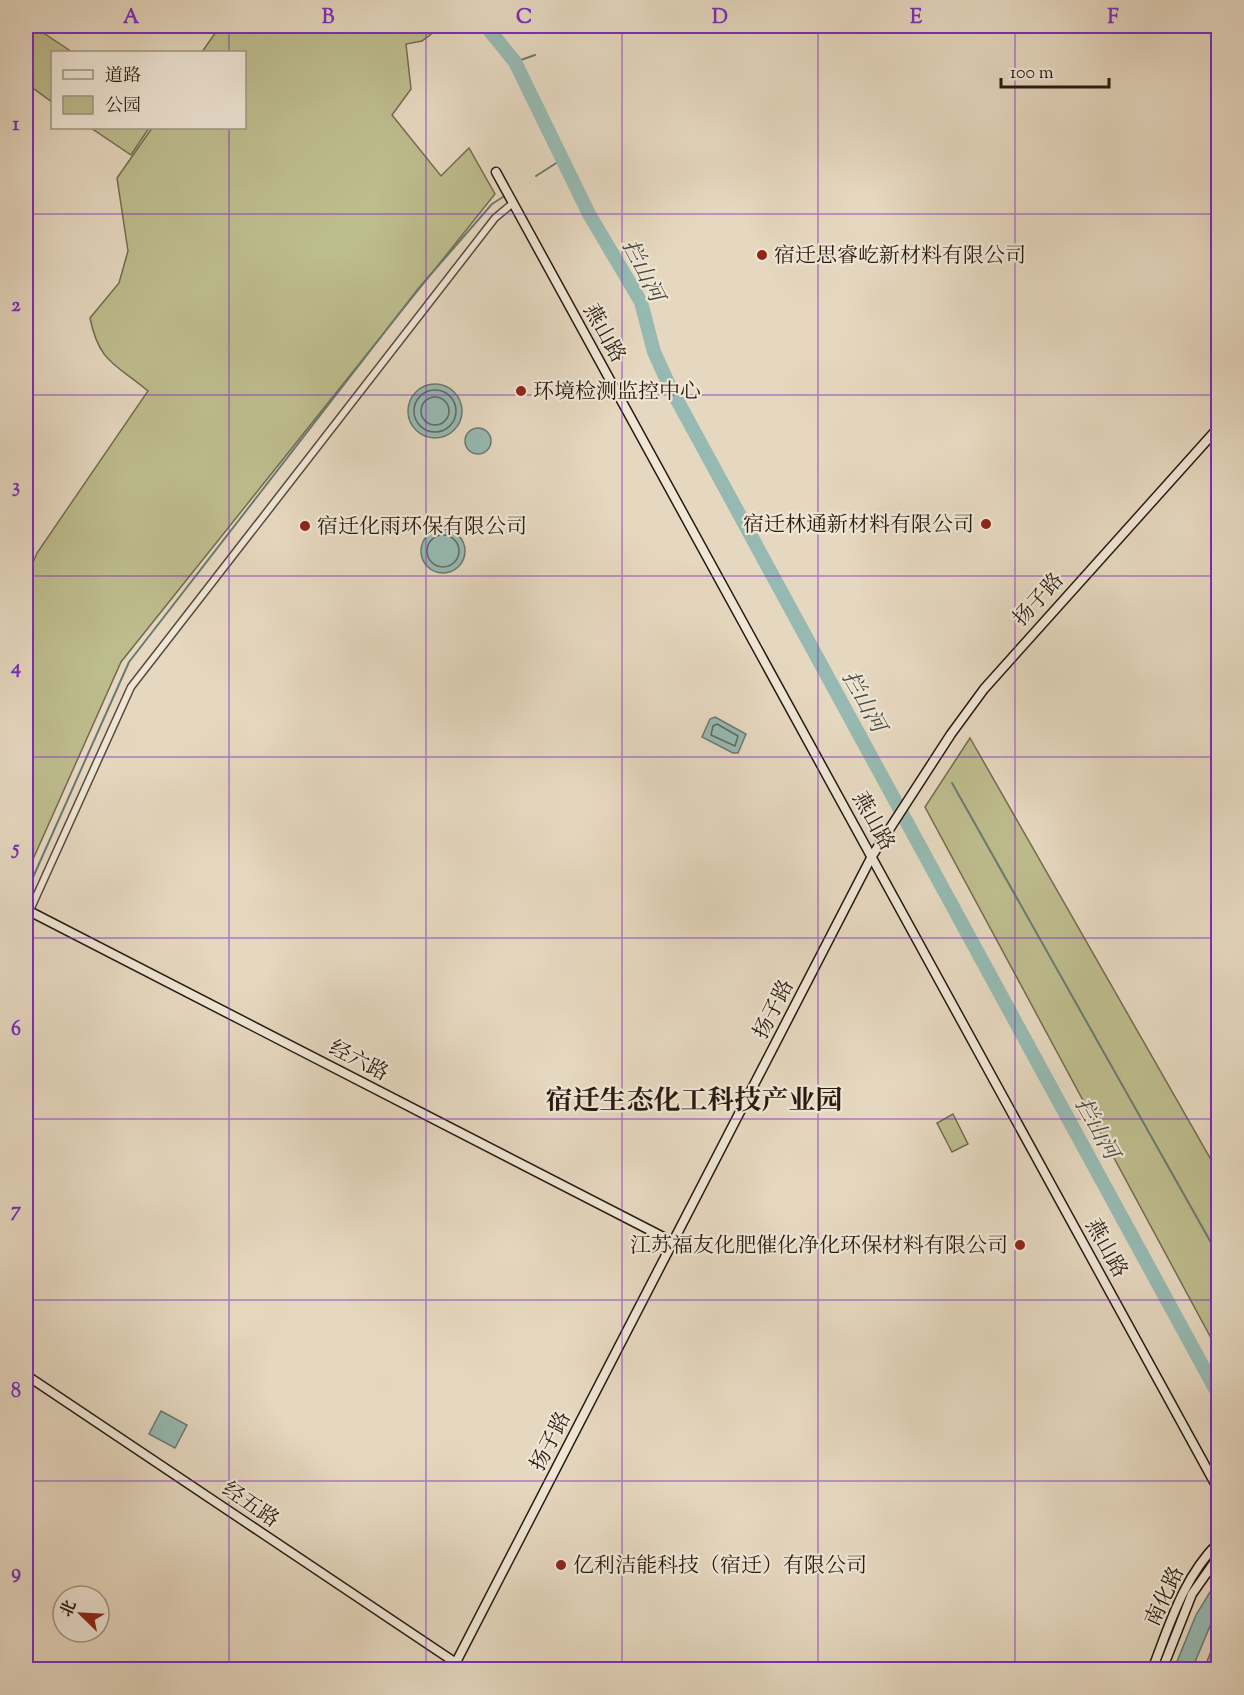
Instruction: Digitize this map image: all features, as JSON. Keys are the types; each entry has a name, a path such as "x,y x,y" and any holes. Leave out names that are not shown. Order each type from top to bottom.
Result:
{"street":[{"name":"燕山路","path":"496,172 1218,1489"},
{"path":"27,915 131,687 495,219 509,197"},
{"name":"扬子路","path":"454,1666 872,856 951,734 984,689 1218,428"},
{"name":"经六路","path":"27,915 673,1242"},
{"name":"经五路","path":"26,1375 454,1666"},
{"name":"南化路","path":"1152,1670 1183,1590 1203,1559 1218,1543"},
{"name":"南化路","path":"1162,1670 1192,1594 1218,1557"}],"green space":[{"path":"220,26 442,26 422,41 406,44 411,89 392,115 441,176 469,148 495,194 121,662 26,875 26,579 37,553 148,391 104,354 98,345 90,318 119,283 128,251 117,178 151,129 246,129 246,51 203,51"},
{"path":"36,28 70,51 51,51 51,101 26,83 26,44"},
{"path":"92,129 148,129 131,155"},
{"path":"970,738 1218,1172 1218,1351 925,807"},
{"path":"953,1114 968,1144 952,1152 937,1123"},
{"path":"1218,1634 1218,1669 1204,1669"}],"water":[{"path":"430,384 440,384 450,388 458,396 462,411 458,426 450,434 440,438 430,438 420,434 412,426 408,416 408,406 412,396 420,388"},
{"path":"478,428 487,432 491,441 487,450 478,454 469,450 465,441 469,432"},
{"path":"443,529 458,536 465,551 458,566 443,573 428,566 421,551 428,536"},
{"path":"715,717 746,734 738,753 733,753 702,737 710,719"},
{"path":"161,1411 187,1425 175,1448 149,1434"},
{"path":"1218,1579 1218,1607 1192,1669 1174,1669 1196,1615"}],"waterway":[{"name":"拦山河","path":"486,26 515,62 589,214 641,302 654,352 670,387 1218,1394"},
{"path":"515,62 535,55"},
{"path":"536,176 561,160"},
{"path":"26,893 129,662 418,289 492,204 506,195"},
{"path":"952,783 1218,1255"}],"place":[{"name":"宿迁思睿屹新材料有限公司","path":"762,255"},
{"name":"环境检测监控中心","path":"521,391"},
{"name":"宿迁林通新材料有限公司","path":"986,524"},
{"name":"宿迁化雨环保有限公司","path":"305,526"},
{"name":"江苏福友化肥催化净化环保材料有限公司","path":"1020,1245"},
{"name":"亿利洁能科技（宿迁）有限公司","path":"561,1565"}],"district":[{"name":"宿迁生态化工科技产业园","path":"694,1100"}]}
